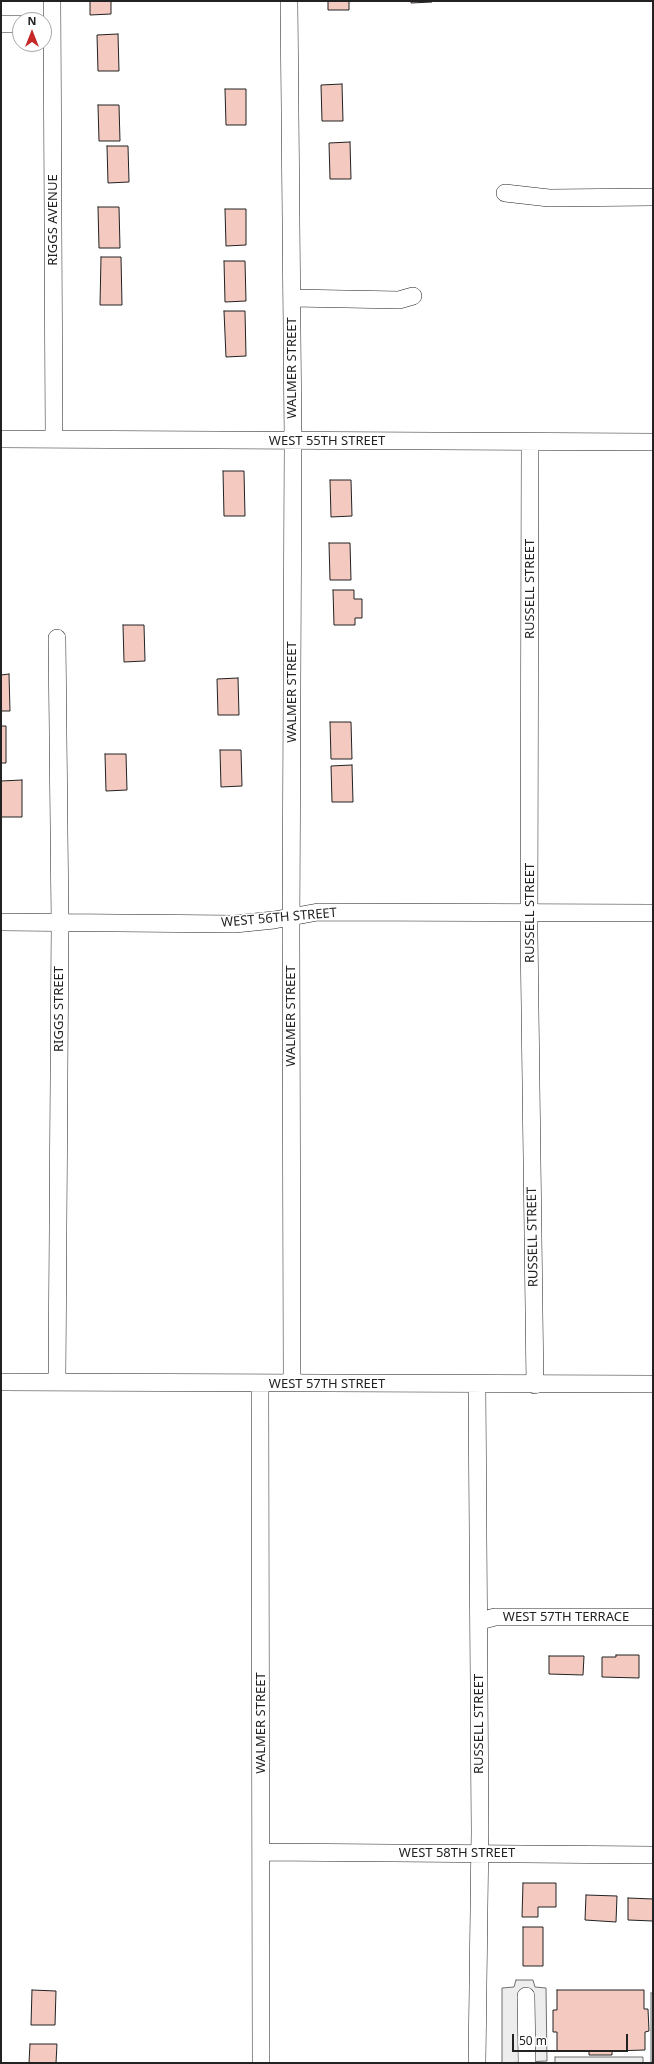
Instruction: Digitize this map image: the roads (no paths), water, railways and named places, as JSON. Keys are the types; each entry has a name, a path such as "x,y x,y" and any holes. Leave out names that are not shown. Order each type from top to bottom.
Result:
{"street":[{"name":"RIGGS AVENUE","path":"50,12 52,1"},
{"name":"WALMER STREET","path":"289,1 293,440 291,918 292,1383"},
{"path":"1,24 12,24"},
{"name":"RIGGS AVENUE","path":"48,52 54,439"},
{"path":"505,193 549,198 653,197"},
{"path":"292,298 399,300 413,296"},
{"name":"WEST 55TH STREET","path":"1,439 653,442"},
{"name":"RUSSELL STREET","path":"530,442 530,912 535,1385"},
{"name":"RIGGS STREET","path":"57,638 60,923 57,1381"},
{"name":"WEST 56TH STREET","path":"1,922 235,924 291,918 318,912 653,913"},
{"name":"WEST 57TH STREET","path":"1,1382 57,1381 477,1385 653,1384"},
{"name":"WALMER STREET","path":"260,1384 262,1852 261,2063"},
{"name":"RUSSELL STREET","path":"477,1385 480,1621 480,1853 477,2063"},
{"name":"WEST 57TH TERRACE","path":"480,1621 495,1617 653,1617"},
{"name":"WEST 58TH STREET","path":"262,1852 653,1855"},
{"path":"526,1996 527,2063"}]}
